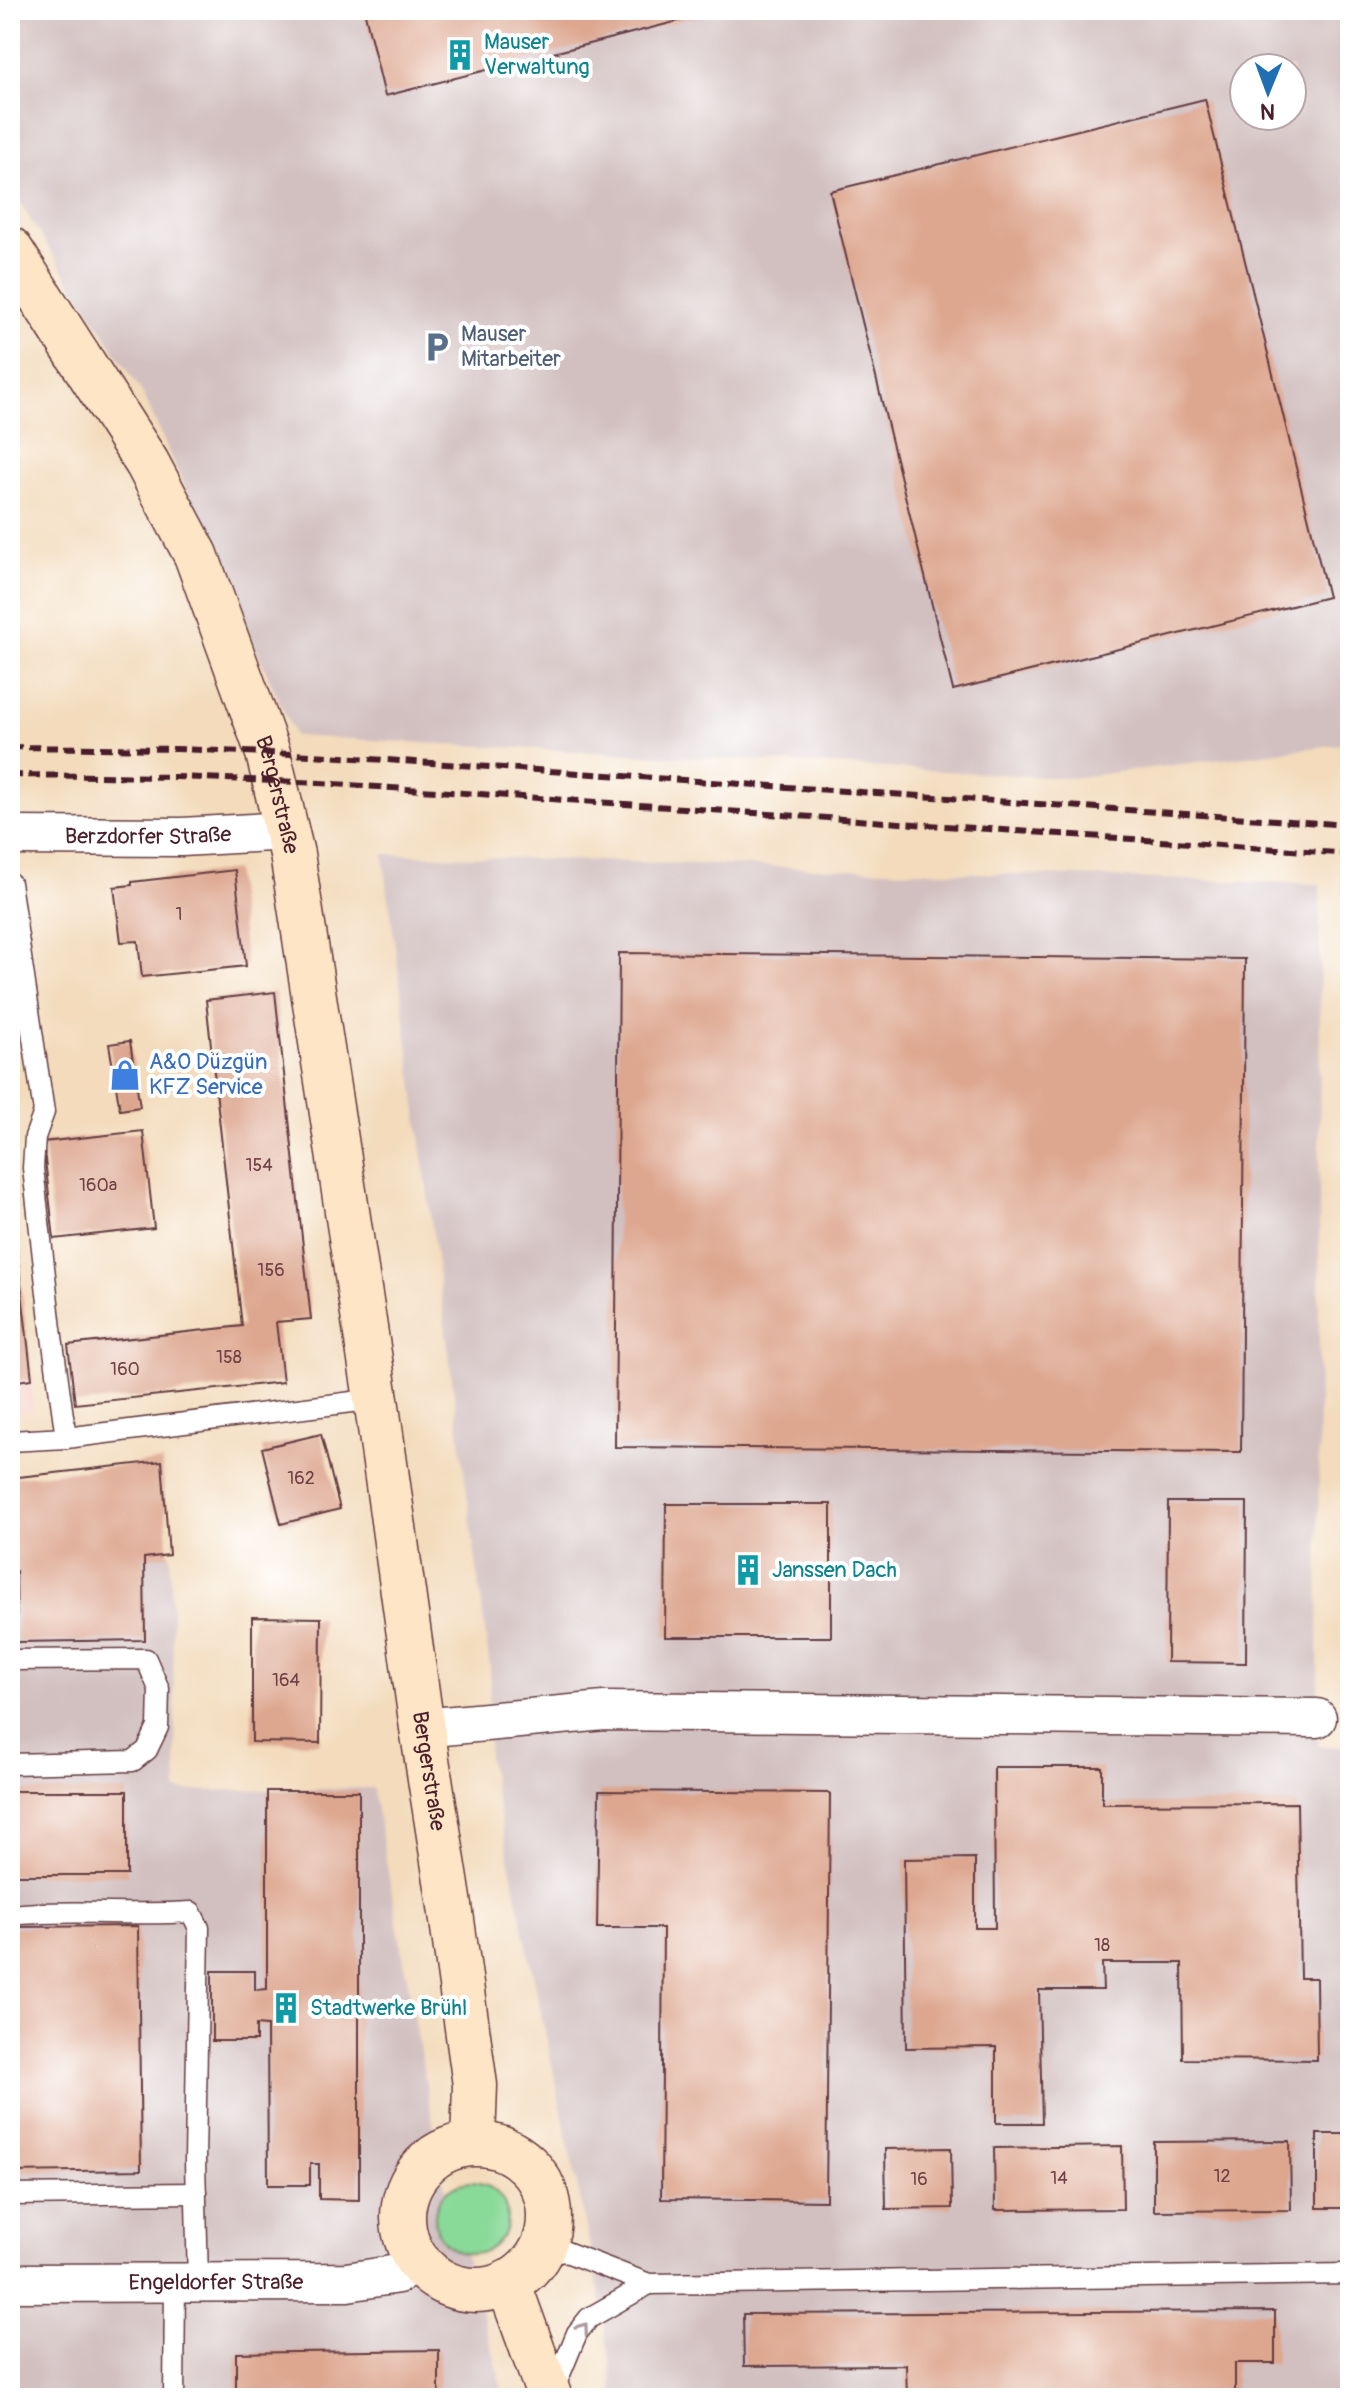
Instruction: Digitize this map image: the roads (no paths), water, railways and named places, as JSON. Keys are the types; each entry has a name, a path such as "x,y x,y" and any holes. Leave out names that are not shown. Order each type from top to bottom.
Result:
{"street":[{"name":"Bergerstraße","path":"10,249 147,463 196,555 268,753 287,831 376,1399 475,2085 473,2143"},
{"name":"Berzdorfer Straße","path":"10,836 182,837 287,831"},
{"path":"422,1728 604,1711 1317,1718"},
{"path":"473,2143 500,2147 524,2161 541,2183 549,2209 546,2237 538,2255 524,2271 508,2282 489,2288 469,2289 450,2285 418,2262 405,2238 402,2212 409,2186 424,2164 447,2149 473,2143"},
{"name":"Engeldorfer Straße","path":"10,2283 347,2282 398,2274 418,2262"},
{"path":"508,2282 550,2398"}],"lane":[{"path":"10,883 44,1112 35,1137 33,1168 66,1438"},
{"path":"10,1441 66,1438 376,1399"},
{"path":"10,1660 146,1659 159,1689 158,1727 147,1750 133,1761 10,1764"},
{"path":"10,1915 44,1912 144,1915 191,1912 199,1928 196,2193 174,2398"},
{"path":"10,2195 196,2193"},
{"path":"546,2237 561,2250 649,2284 1350,2274"},
{"path":"550,2398 577,2333 589,2318 649,2284"}],"railway":[{"path":"10,747 177,749 312,755 1350,825"},
{"path":"10,775 320,783 1350,854"}],"place":[{"name":"Mauser Verwaltung","path":"460,55"},
{"name":"Mauser Mitarbeiter","path":"437,347"},
{"name":"A&O Düzgün KFZ Service","path":"125,1075"},
{"name":"Janssen Dach","path":"748,1570"},
{"name":"Stadtwerke Brühl","path":"286,2008"}]}
